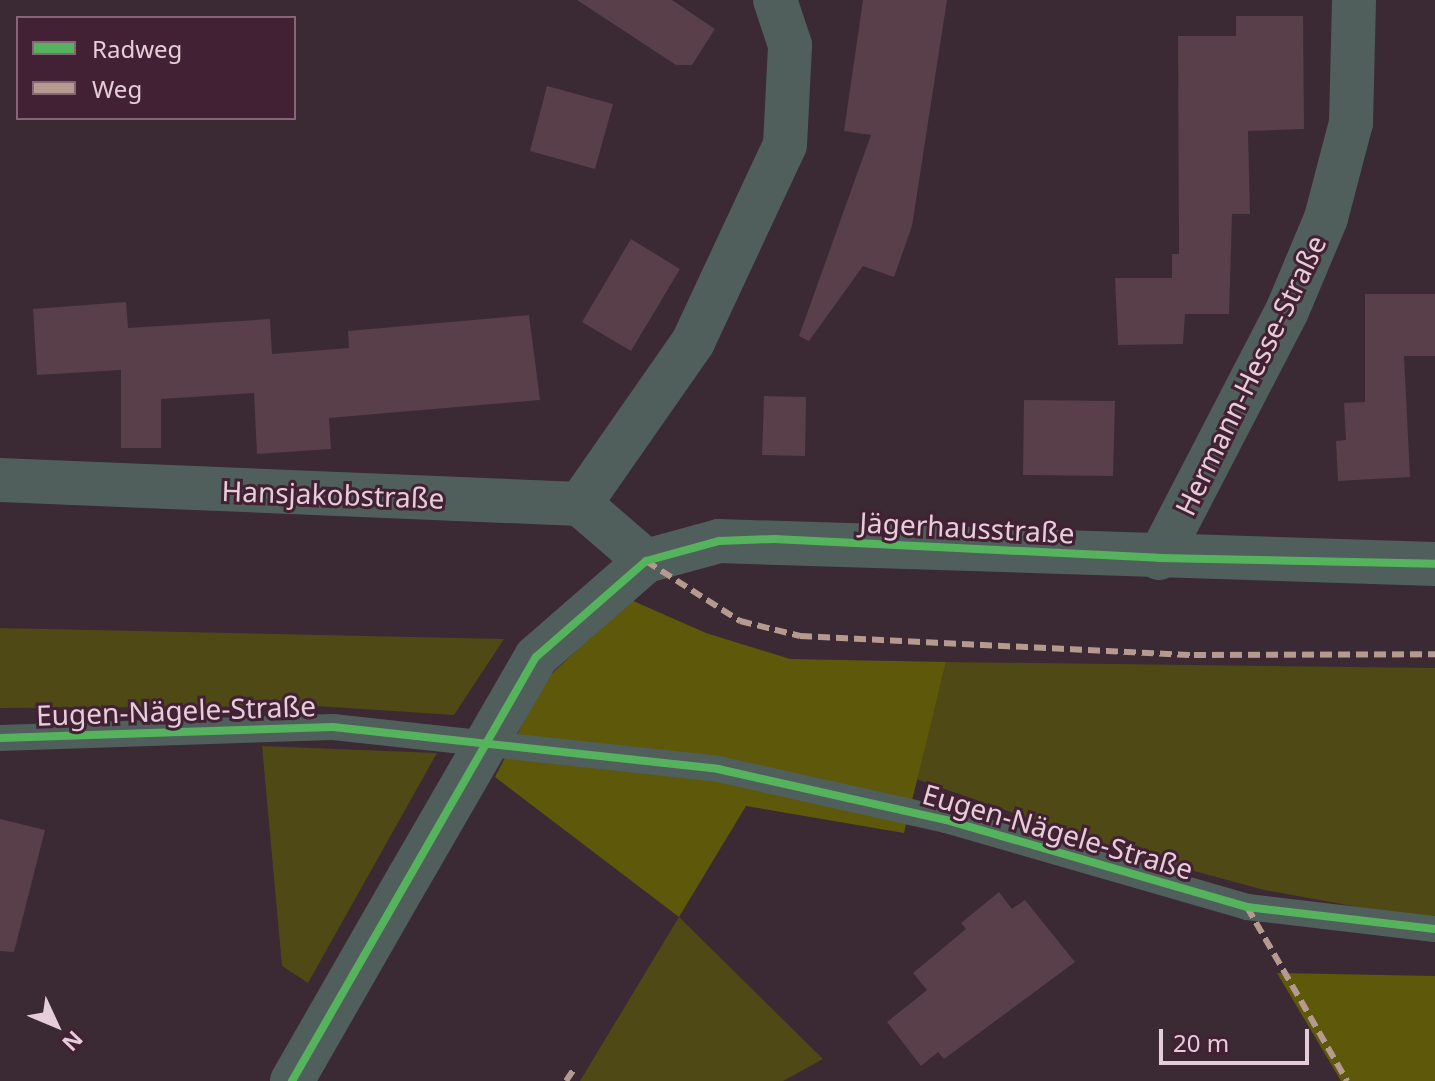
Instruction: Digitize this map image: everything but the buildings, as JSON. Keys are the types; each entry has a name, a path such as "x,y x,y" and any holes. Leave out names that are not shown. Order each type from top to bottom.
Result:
{"street":[{"path":"646,561 580,504 693,342 785,145 790,45 775,0"},
{"name":"Hermann-Hesse-Straße","path":"1159,558 1287,311 1326,218 1351,123 1354,0"},
{"name":"Hansjakobstraße","path":"0,480 580,504"},
{"name":"Jägerhausstraße","path":"292,1081 536,657 646,561 719,541 774,539 1159,558 1435,564"}],"lane":[{"name":"Eugen-Nägele-Straße","path":"0,738 333,727 718,769 946,820 1247,907 1435,929"}],"shaded area":[{"path":"631,600 706,633 790,659 946,662 904,833 746,806 679,917 495,777 546,679"},
{"path":"0,628 504,639 454,715 316,706 0,708"},
{"path":"946,662 1435,668 1435,921 1264,890 1128,853 916,779"},
{"path":"262,746 437,753 308,983 282,966"},
{"path":"679,917 823,1059 783,1081 580,1081"},
{"path":"1277,973 1435,976 1435,1081 1341,1081"}],"marked path":[{"path":"646,561 740,621 800,636 1194,655 1435,654"},
{"path":"1247,907 1347,1081"},
{"path":"566,1081 574,1069"}],"cycle path":[{"path":"292,1081 536,657 646,561 719,541 774,539 1159,558 1435,564"},
{"path":"0,738 333,727 718,769 946,820 1247,907 1435,929"}]}
